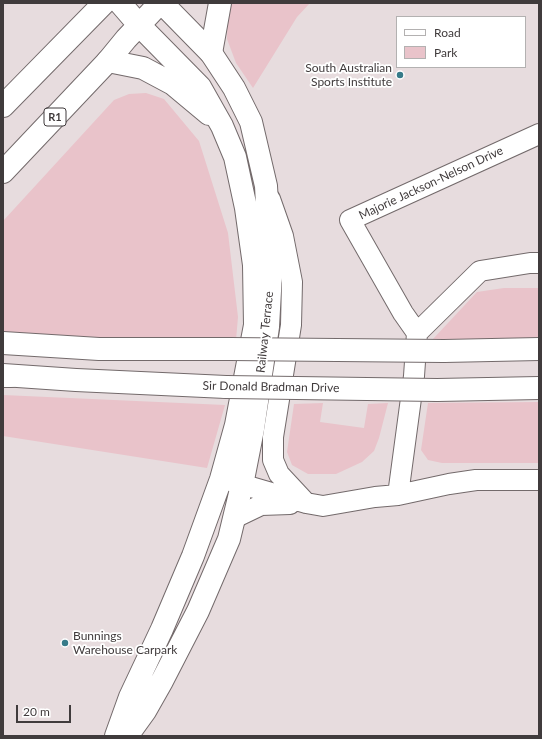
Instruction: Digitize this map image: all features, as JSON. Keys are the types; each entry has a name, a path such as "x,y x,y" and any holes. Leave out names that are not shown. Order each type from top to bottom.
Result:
{"main road":[{"path":"3,106 104,3"},
{"name":"Railway Terrace","path":"116,736 130,697 162,629 193,556 221,479 236,425 255,325 254,265 246,208 235,157 222,126 200,87 139,25 120,3"},
{"name":"Railway Terrace","path":"127,736 145,710 162,681 198,611 229,539 253,429 268,327 270,273 266,186 251,122 234,88 211,53 161,3"},
{"name":"R1","path":"3,172 161,3"},
{"path":"211,53 220,3"},
{"path":"108,61 144,68 174,84 222,126"},
{"path":"3,343 99,349 444,351 539,349"},
{"name":"Sir Donald Bradman Drive","path":"6,376 226,387 437,390 539,388"}],"lane":[{"name":"Majorie Jackson-Nelson Drive","path":"416,333 350,220 539,134"},
{"path":"266,186 283,236 292,282 291,325 273,437 273,460 278,474 306,503"},
{"path":"398,495 414,376 416,333 480,271 530,263 539,263"},
{"path":"221,479 306,503 323,506 374,497 398,495 476,480 539,480"},
{"path":"234,518 261,505 306,503"}],"green space":[{"path":"229,3 310,3 297,17 253,88 236,63 227,39"},
{"path":"146,93 164,99 199,141 228,233 238,317 236,340 3,335 3,221 114,100 129,94"},
{"path":"504,288 539,288 539,338 432,340 477,292"},
{"path":"3,395 225,405 207,468 3,436"},
{"path":"539,402 539,463 442,463 428,460 421,450 428,403"},
{"path":"323,403 320,422 364,428 368,404 388,403 374,451 362,462 336,474 308,474 292,465 287,452 294,404"}],"place":[{"name":"South Australian Sports Institute","path":"400,75"},
{"name":"Bunnings Warehouse Carpark","path":"65,643"}]}
